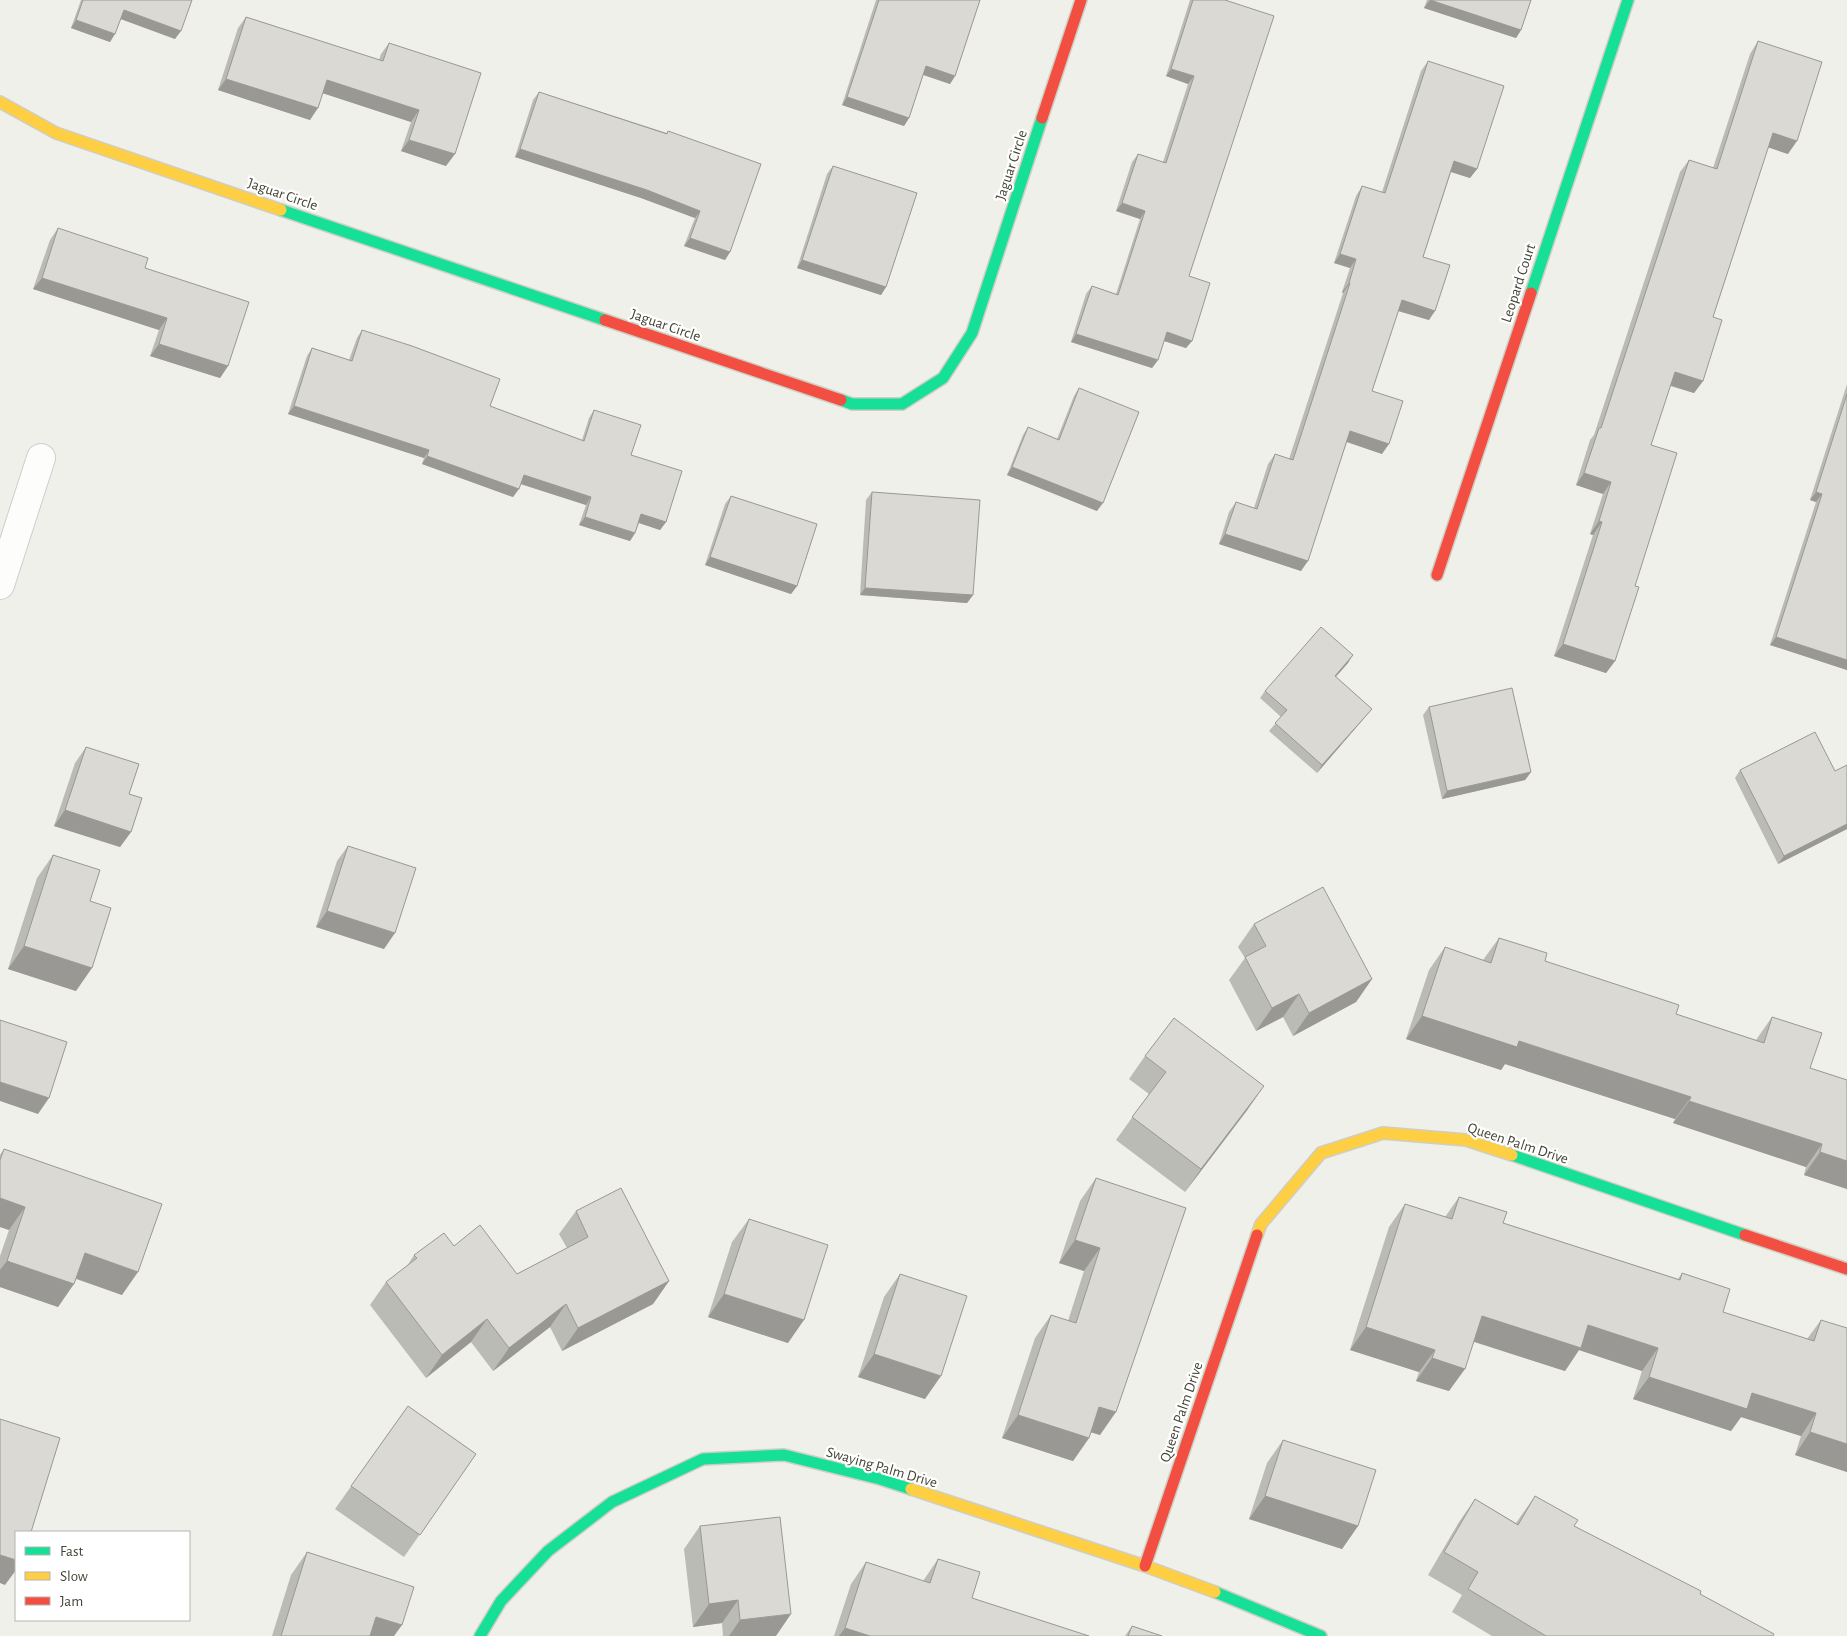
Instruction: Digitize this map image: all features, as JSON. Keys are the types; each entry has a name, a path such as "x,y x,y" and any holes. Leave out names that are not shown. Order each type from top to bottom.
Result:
{"street":[{"name":"Jaguar Circle","path":"0,102 56,133 843,401 852,404 902,404 943,378 972,333 1081,0"},
{"name":"Leopard Court","path":"1437,575 1628,0"},
{"path":"0,585 41,458"},
{"name":"Queen Palm Drive","path":"1145,1566 1261,1224 1322,1153 1383,1133 1466,1140 1847,1269"},
{"name":"Swaying Palm Drive","path":"480,1636 500,1600 548,1551 612,1502 703,1459 784,1455 880,1479 1145,1566 1265,1611 1321,1636"}],"building":[{"path":"83,0 192,0 181,31 124,10 115,34 76,20"},
{"path":"879,0 980,0 955,76 926,66 909,118 847,97"},
{"path":"1193,0 1225,0 1274,16 1189,276 1210,283 1192,341 1167,332 1158,360 1076,334 1092,286 1118,295 1145,211 1122,203 1138,154 1166,163 1194,76 1171,69"},
{"path":"1430,0 1531,0 1521,30"},
{"path":"246,17 383,61 389,43 481,73 455,154 409,140 419,110 327,80 318,108 226,79"},
{"path":"1758,41 1822,62 1797,141 1773,133 1713,317 1722,320 1703,381 1675,372 1651,445 1677,453 1635,586 1639,587 1615,661 1563,644 1602,522 1599,521 1611,482 1584,473 1599,428 1601,428 1689,160 1717,169"},
{"path":"1428,61 1504,86 1477,169 1454,161 1423,257 1450,265 1435,311 1402,300 1372,391 1403,401 1389,444 1350,431 1308,561 1225,534 1236,502 1257,509 1275,454 1293,460 1350,283 1356,259 1340,254 1362,186 1385,193"},
{"path":"539,92 667,134 668,131 761,164 730,252 690,238 700,211 647,190 520,149"},
{"path":"833,166 917,193 886,287 802,260"},
{"path":"58,228 148,258 145,268 249,302 228,366 159,344 167,318 42,278"},
{"path":"362,330 412,346 500,379 490,406 584,441 594,410 641,425 631,455 682,471 666,522 641,514 635,533 585,517 591,497 524,475 519,489 427,456 429,450 294,406 312,348 352,361"},
{"path":"1079,388 1139,412 1103,503 1012,467 1028,427 1059,440"},
{"path":"1847,394 1847,660 1776,637 1822,494 1816,492"},
{"path":"872,492 980,500 973,595 865,588"},
{"path":"731,496 817,524 797,586 710,557"},
{"path":"1321,627 1353,655 1335,676 1372,709 1322,765 1275,723 1287,710 1265,691"},
{"path":"1512,688 1531,772 1447,791 1429,707"},
{"path":"1815,732 1835,771 1847,765 1847,824 1784,856 1740,770"},
{"path":"86,747 139,764 129,794 142,798 131,832 65,810"},
{"path":"348,846 416,868 395,933 327,911"},
{"path":"53,855 100,870 90,901 111,908 92,968 24,946"},
{"path":"1323,887 1372,979 1309,1013 1299,994 1272,1008 1245,957 1266,946 1254,924"},
{"path":"1499,938 1547,953 1545,961 1679,1005 1676,1014 1764,1043 1772,1017 1822,1033 1810,1068 1847,1080 1847,1161 1820,1152 1822,1144 1689,1101 1691,1097 1519,1041 1517,1047 1422,1016 1445,947 1491,963"},
{"path":"1174,1018 1264,1086 1201,1169 1132,1117 1166,1072 1145,1056"},
{"path":"0,1020 67,1042 49,1098 0,1082"},
{"path":"4,1149 162,1204 138,1272 85,1253 74,1284 7,1261 25,1207 0,1198 0,1160"},
{"path":"1096,1178 1186,1208 1116,1412 1099,1407 1089,1438 1018,1415 1051,1315 1076,1323 1100,1248 1075,1240"},
{"path":"621,1188 669,1281 578,1328 566,1304 509,1348 487,1319 442,1355 386,1282 417,1258 414,1255 444,1233 454,1246 480,1225 517,1274 588,1237 576,1211"},
{"path":"1459,1197 1507,1212 1503,1223 1680,1280 1682,1273 1730,1289 1723,1312 1814,1341 1821,1320 1847,1328 1847,1444 1810,1432 1816,1413 1752,1393 1747,1409 1649,1377 1658,1348 1588,1325 1581,1348 1482,1316 1465,1369 1432,1358 1435,1350 1366,1327 1405,1204 1452,1219"},
{"path":"749,1219 828,1245 804,1320 724,1294"},
{"path":"900,1274 967,1296 941,1376 874,1354"},
{"path":"408,1406 476,1454 420,1535 351,1486"},
{"path":"0,1419 60,1438 31,1531 15,1531 15,1560 0,1555"},
{"path":"1283,1440 1376,1470 1358,1526 1265,1496"},
{"path":"1535,1496 1578,1520 1574,1526 1701,1591 1700,1594 1774,1634 1773,1636 1546,1636 1468,1589 1478,1572 1444,1552 1475,1499 1518,1525"},
{"path":"780,1517 791,1614 740,1620 738,1600 709,1604 700,1526"},
{"path":"307,1552 414,1587 402,1625 376,1617 370,1636 281,1636"},
{"path":"938,1559 980,1572 972,1598 1089,1636 870,1636 845,1628 866,1562 930,1583"},
{"path":"1132,1626 1162,1636 1128,1636"}],"traffic: fast":[{"path":"1531,293 1628,0"},
{"path":"841,400 852,404 902,404 943,378 972,333 1042,118"},
{"path":"281,210 605,320"},
{"path":"1512,1155 1745,1235"},
{"path":"480,1636 501,1601 548,1551 612,1502 703,1459 784,1455 880,1479 911,1489"},
{"path":"1215,1592 1321,1636"}],"traffic: slow":[{"path":"0,102 56,133 281,210"},
{"path":"1257,1235 1261,1224 1321,1153 1383,1133 1466,1140 1512,1155"},
{"path":"911,1489 1145,1566 1215,1592"}],"traffic: jam":[{"path":"1042,118 1081,0"},
{"path":"1437,575 1531,293"},
{"path":"605,320 841,400"},
{"path":"1145,1566 1257,1235"},
{"path":"1745,1235 1847,1269"}]}
